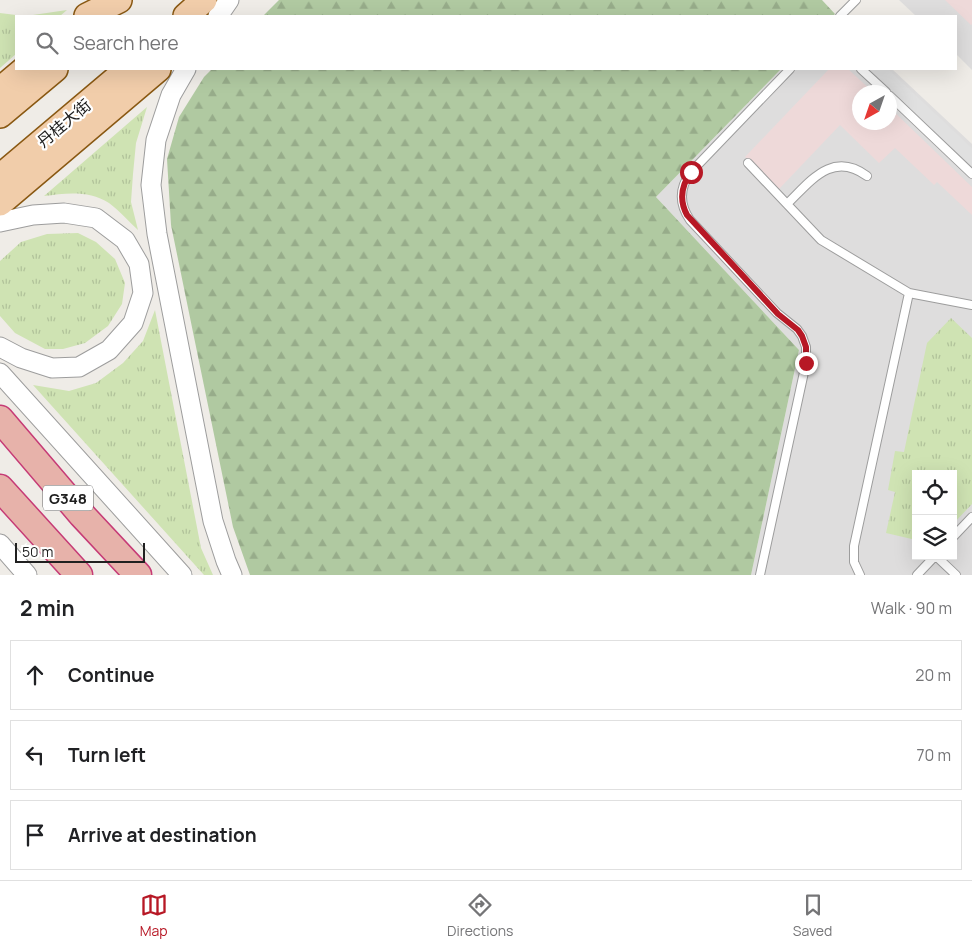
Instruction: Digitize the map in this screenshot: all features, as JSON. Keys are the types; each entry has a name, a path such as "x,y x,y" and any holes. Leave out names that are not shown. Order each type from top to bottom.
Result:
{"highway":[{"name":"G348","path":"0,419 82,515 138,575"},
{"name":"G348","path":"0,488 79,575"}],"main road":[{"path":"89,15 119,0"},
{"path":"117,15 134,0"},
{"path":"187,15 206,0"},
{"path":"197,15 206,0"},
{"path":"0,90 24,70"},
{"path":"0,115 54,70"},
{"name":"丹桂大街","path":"0,177 127,70"},
{"path":"0,203 157,70"}],"street":[{"path":"219,15 229,0"},
{"path":"185,70 171,95 156,140 150,185 157,234 214,521 232,575"},
{"path":"0,222 33,215 64,213 96,218 125,240 139,264 143,293 133,323 110,350 79,367 52,368 0,348"},
{"path":"6,380 182,575"},
{"path":"0,544 27,575"}],"lane":[{"path":"841,15 856,0"},
{"path":"760,575 806,363 806,347 798,330 778,314 690,220 683,206 682,197 685,182 691,172 789,70"},
{"path":"862,70 878,85"},
{"path":"897,103 972,174"},
{"path":"748,163 821,240 909,292 972,305"},
{"path":"787,204 818,174 829,168 835,166 849,167 867,176"},
{"path":"860,575 854,562 854,546 909,292"},
{"path":"957,533 972,517"},
{"path":"917,575 932,560"},
{"path":"940,560 956,575"}],"shaded area":[{"path":"899,0 972,0 972,70 957,55 957,15 915,15"},
{"path":"945,0 972,0 972,24 971,25"},
{"path":"780,70 893,70 972,144 972,575 751,575 799,350 656,197"},
{"path":"828,70 849,70 865,85 852,85 852,130 897,130 897,115 972,187 972,215 937,182 934,185 895,148 879,163 840,125 779,189 745,157"},
{"path":"870,70 889,70 972,148 972,167 897,96 897,85 886,85"}],"green space":[{"path":"279,0 822,0 835,14 834,15 264,15"},
{"path":"67,10 61,15 33,15"},
{"path":"0,13 16,15 15,55 0,68"},
{"path":"211,70 780,70 656,197 799,350 751,575 250,575 233,527 171,225 167,159 179,117 204,77"},
{"path":"147,107 136,143 133,174 131,202 138,230 113,206 94,196 77,193 44,196"},
{"path":"78,233 96,242 115,259 125,283 122,304 108,326 85,343 63,349 45,349 15,333 0,316 0,261 21,242 47,234"},
{"path":"155,310 201,548 213,575 204,575 33,385 69,391 96,383 123,363 143,341"},
{"path":"951,318 972,338 972,504 957,520 957,470 912,470 912,539 886,533 895,492 888,490 895,451 904,452 927,343"}],"route":[{"path":"691,172 683,187 682,197 683,206 690,220 778,314 798,330 806,347 806,363"}]}
